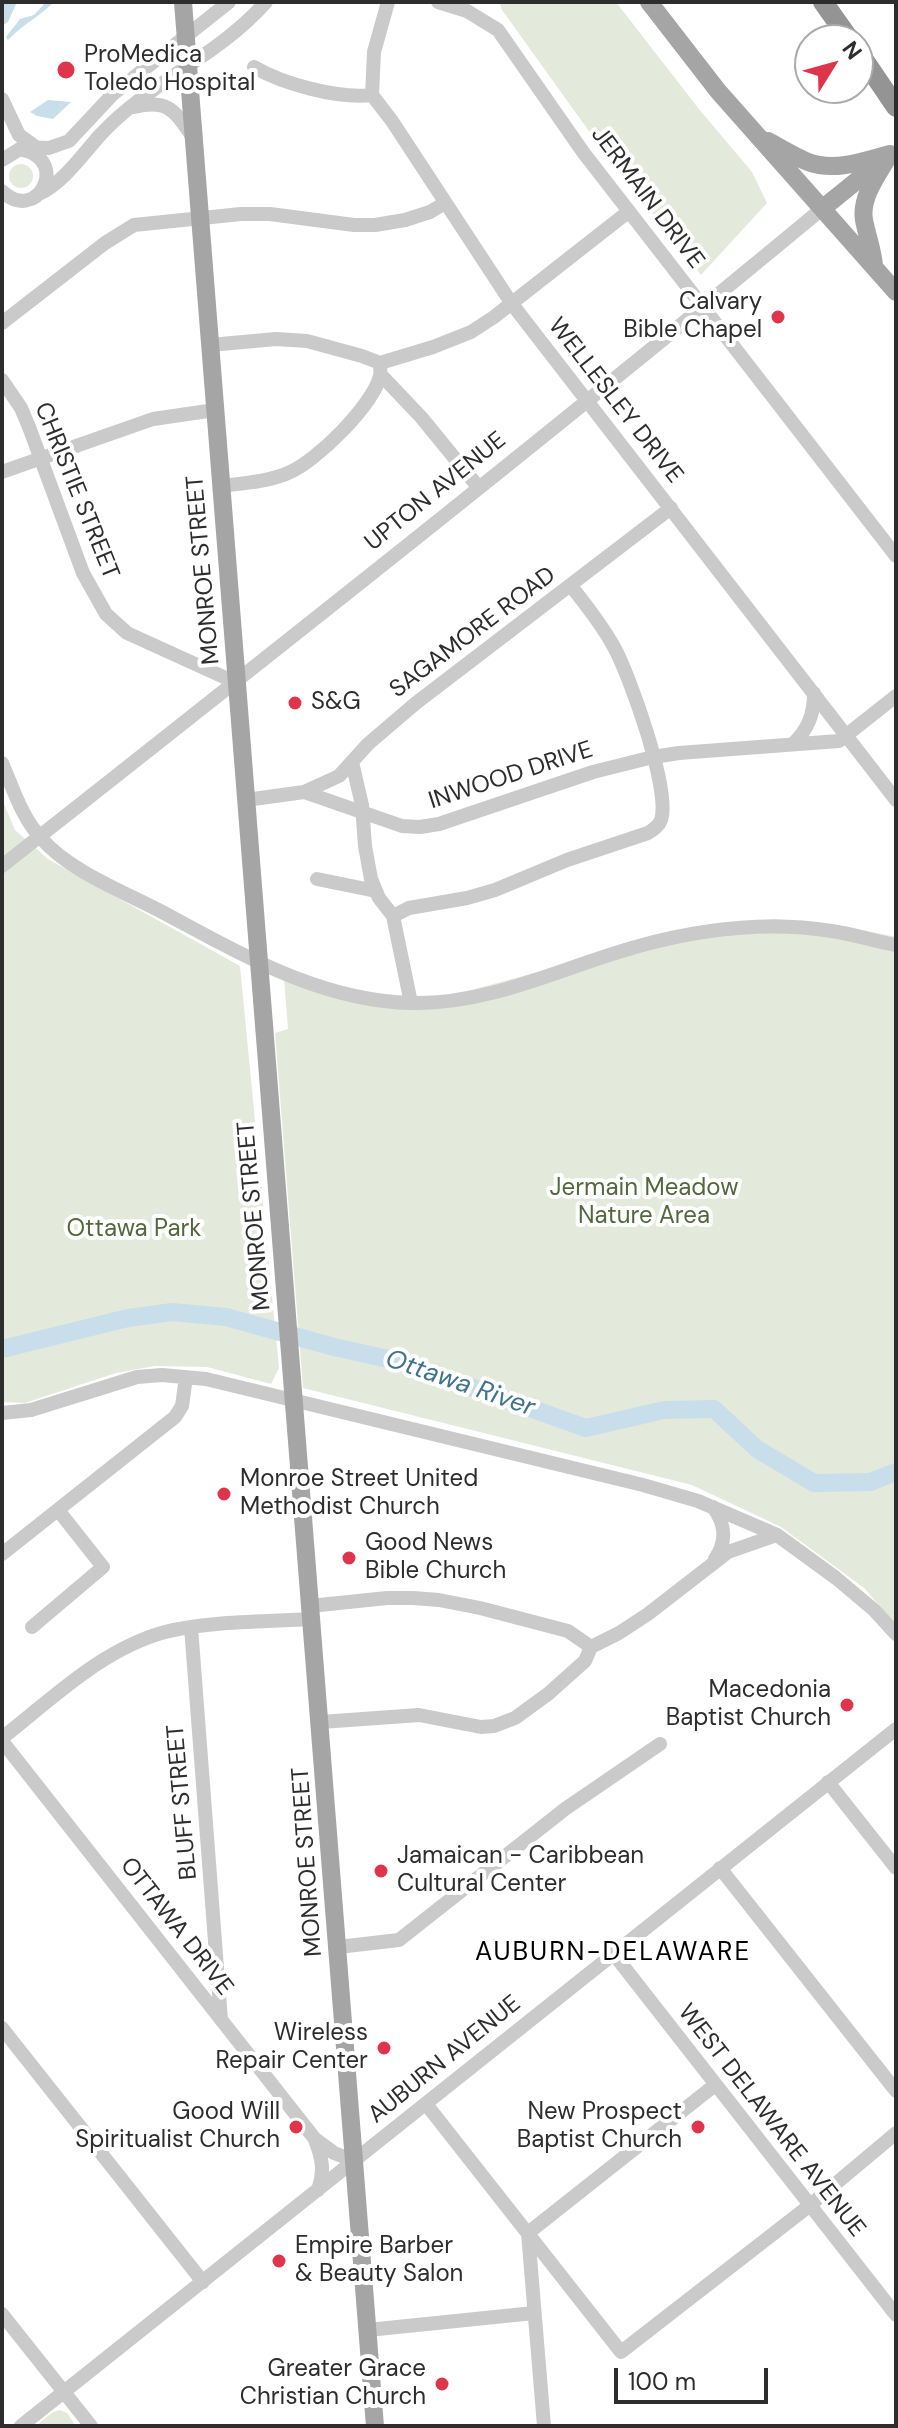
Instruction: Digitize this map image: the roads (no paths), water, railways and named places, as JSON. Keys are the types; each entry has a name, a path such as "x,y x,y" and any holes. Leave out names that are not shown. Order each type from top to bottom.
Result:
{"highway":[{"path":"823,2 839,24"},
{"path":"874,74 895,105"}],"main road":[{"name":"MONROE STREET","path":"183,2 375,2426"},
{"path":"649,2 718,91 896,292"},
{"path":"758,136 822,166 861,162 893,151"},
{"path":"874,266 863,217 864,206 870,188 893,151"},
{"name":"UPTON AVENUE","path":"823,208 893,151"}],"street":[{"path":"2,207 24,204 53,185 130,108 235,33 266,2"},
{"path":"254,67 274,79 347,97 372,95 374,52 388,2"},
{"name":"JERMAIN DRIVE","path":"438,2 467,11 498,30 628,212 896,556"},
{"path":"2,160 23,147 54,147 69,141 106,100 186,37 221,3"},
{"name":"WELLESLEY DRIVE","path":"372,95 512,304 896,800"},
{"path":"2,99 19,135 38,148"},
{"path":"130,108 146,104 167,106 192,136"},
{"path":"2,191 14,199 33,197 46,182 46,167 37,156 19,150"},
{"path":"2,323 123,230 147,223 270,214 375,225 405,220 430,212 445,203"},
{"name":"UPTON AVENUE","path":"2,866 237,683 823,208"},
{"path":"221,486 263,481 303,466 340,435 372,392 380,369 471,332 512,304 628,212"},
{"path":"210,345 276,339 307,341 362,356 380,369 479,488"},
{"name":"CHRISTIE STREET","path":"2,380 21,408 83,573 106,614 127,633 237,683"},
{"path":"2,472 153,419 215,410"},
{"name":"SAGAMORE ROAD","path":"304,792 339,776 368,744 416,703 671,508"},
{"path":"393,916 409,908 495,890 567,860 648,833 661,821 660,786 640,707 615,649 571,586"},
{"path":"793,744 810,721 814,710 814,693"},
{"name":"INWOOD DRIVE","path":"246,800 304,792 402,826 439,824 593,772 653,757 839,741 896,696"},
{"path":"352,762 371,879 393,916 411,1003"},
{"path":"2,763 39,837 73,865 259,964 367,999 411,1003 453,1001 551,976 638,946 715,930 775,926 831,931 896,945"},
{"path":"317,879 376,891"},
{"path":"2,1413 31,1410 137,1377 186,1377 294,1392 643,1485 713,1507 777,1535 836,1578 874,1610 896,1634"},
{"path":"2,1554 175,1417 182,1406 186,1377"},
{"path":"712,1563 724,1540 720,1517 713,1507"},
{"path":"32,1627 103,1567 58,1510"},
{"path":"321,1722 419,1715 481,1727 515,1718 585,1661 591,1647 648,1614 728,1552 777,1535"},
{"path":"2,1740 81,1676 118,1651 164,1632 191,1627 396,1598 439,1600 568,1631 591,1647"},
{"name":"BLUFF STREET","path":"191,1627 221,2020"},
{"name":"AUBURN AVENUE","path":"21,2426 896,1729"},
{"name":"OTTAWA DRIVE","path":"2,1740 315,2139 334,2153 355,2161"},
{"path":"338,1947 399,1940 565,1809 660,1744"},
{"path":"828,1782 896,1868"},
{"path":"720,1868 896,2091"},
{"name":"WEST DELAWARE AVENUE","path":"613,1953 896,2315"},
{"path":"2,2028 203,2282"},
{"path":"528,2233 715,2085"},
{"path":"426,2104 621,2352 809,2206 896,2133"},
{"name":"OTTAWA DRIVE","path":"315,2139 323,2170 318,2190"},
{"path":"528,2233 544,2426"},
{"path":"368,2330 534,2313"},
{"path":"2,2314 91,2426"}],"water":[{"path":"2,2 17,2 8,22 2,26"},
{"path":"46,2 54,2 8,40 6,37 20,19 34,15"},
{"path":"48,100 71,102 53,119 30,112"}],"waterway":[{"name":"Ottawa River","path":"2,1349 128,1318 172,1312 226,1317 397,1361 586,1428 664,1410 714,1409 757,1449 814,1483 870,1482 896,1472"}],"place":[{"name":"ProMedica Toledo Hospital","path":"66,70"},
{"name":"Calvary Bible Chapel","path":"778,317"},
{"name":"S&G","path":"295,703"},
{"name":"Monroe Street United Methodist Church","path":"224,1494"},
{"name":"Good News Bible Church","path":"349,1558"},
{"name":"Macedonia Baptist Church","path":"847,1705"},
{"name":"Jamaican - Caribbean Cultural Center","path":"381,1871"},
{"name":"Wireless Repair Center","path":"384,2048"},
{"name":"Good Will Spiritualist Church","path":"296,2127"},
{"name":"New Prospect Baptist Church","path":"698,2127"},
{"name":"Empire Barber & Beauty Salon","path":"279,2261"},
{"name":"Greater Grace Christian Church","path":"442,2384"}],"district":[{"name":"AUBURN-DELAWARE","path":"613,1953"}],"park label":[{"name":"Jermain Meadow Nature Area","path":"644,1203"},
{"name":"Ottawa Park","path":"134,1230"}]}
